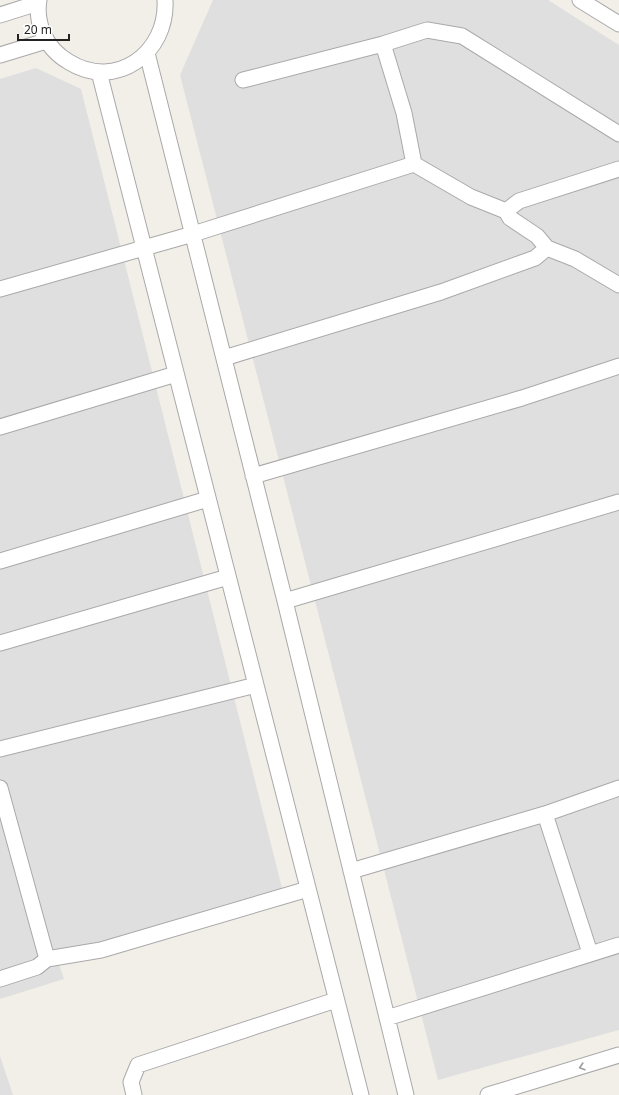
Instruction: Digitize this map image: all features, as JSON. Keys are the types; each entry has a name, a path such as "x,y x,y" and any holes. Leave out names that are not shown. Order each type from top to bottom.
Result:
{"street":[{"path":"0,15 39,2 39,23 46,41 60,57 78,68 99,72 117,70 133,64 147,53 158,38 164,20 166,0"},
{"path":"580,0 619,24"},
{"path":"243,80 383,44 427,30 462,36 619,134"},
{"path":"0,55 46,41"},
{"path":"383,44 404,113 414,164"},
{"path":"147,53 285,601 406,1095"},
{"path":"99,72 361,1095"},
{"path":"0,289 193,234 414,164 471,197 506,210 510,218 537,236 547,248 575,259 619,285"},
{"path":"506,210 519,201 619,169"},
{"path":"224,358 441,292 535,258 547,248"},
{"path":"253,476 522,398 619,366"},
{"path":"0,427 176,374"},
{"path":"0,561 208,499"},
{"path":"285,601 619,502"},
{"path":"0,643 228,577"},
{"path":"0,749 256,685"},
{"path":"0,788 7,839 47,959"},
{"path":"351,871 546,814 619,788"},
{"path":"546,814 590,953"},
{"path":"0,979 37,967 47,959 101,950 308,889"},
{"path":"387,1018 619,945"},
{"path":"134,1095 131,1082 138,1065 336,1000"},
{"path":"488,1095 619,1055"}],"shaded area":[{"path":"213,0 548,0 619,45 619,1030 438,1080 180,75"},
{"path":"36,68 81,89 284,896 57,958 64,979 0,999 0,79"},
{"path":"0,1056 13,1095 0,1095"}]}
